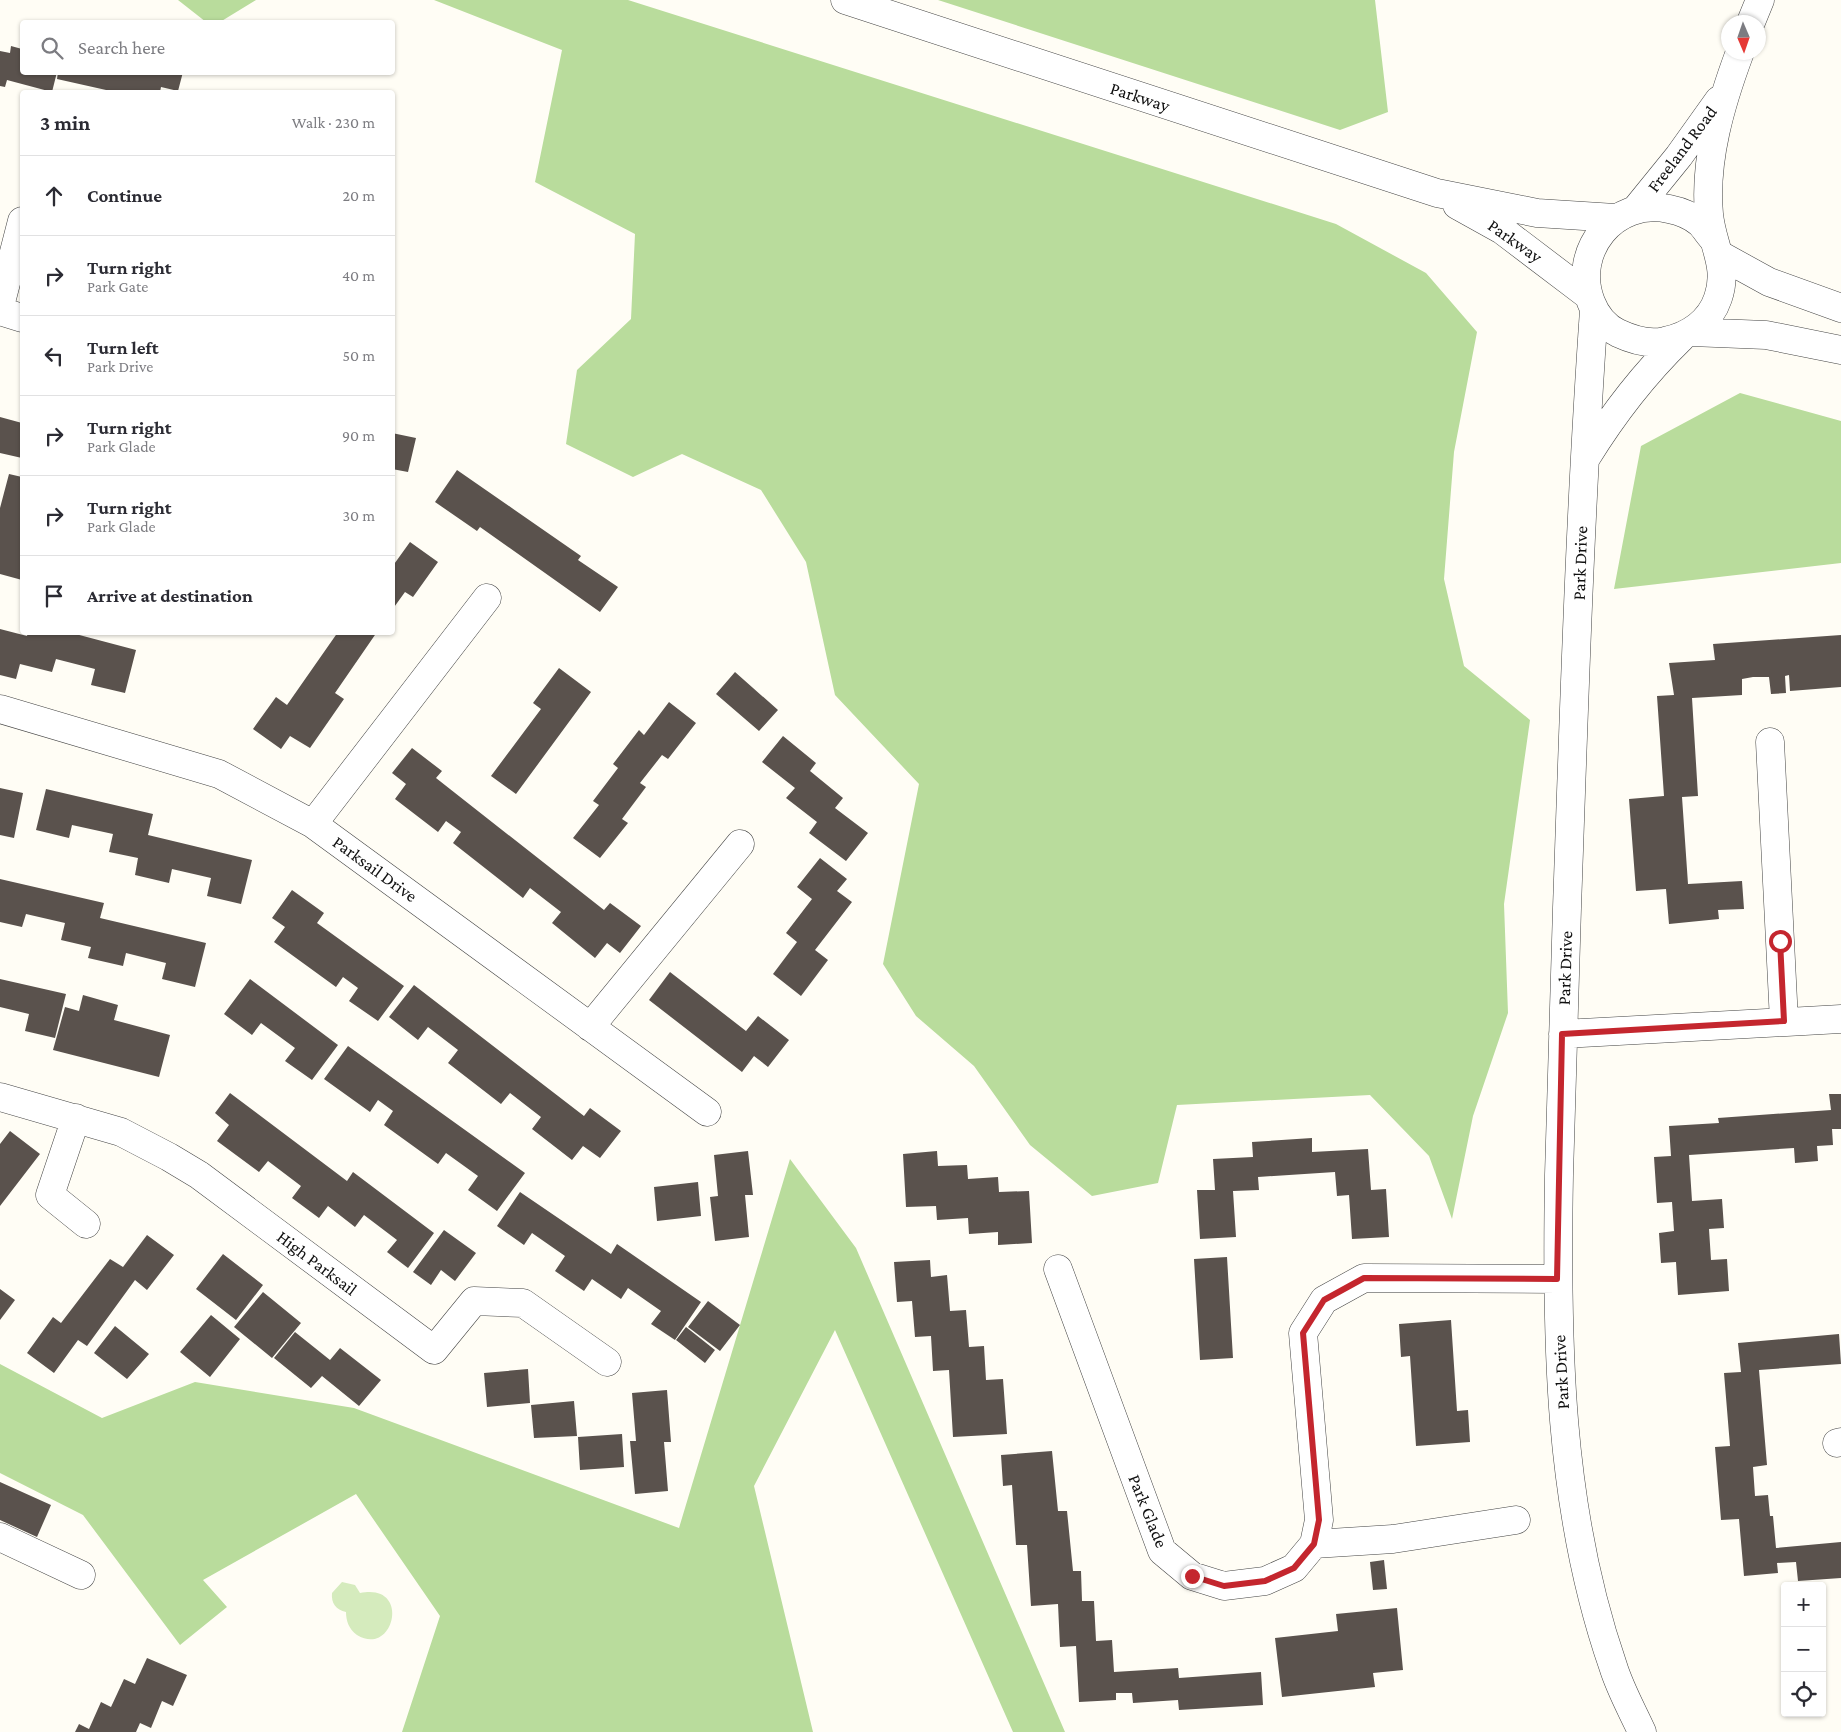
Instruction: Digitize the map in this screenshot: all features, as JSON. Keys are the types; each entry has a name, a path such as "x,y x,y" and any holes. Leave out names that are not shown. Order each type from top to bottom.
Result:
{"street":[{"name":"Parkway","path":"844,0 1437,193 1537,213 1626,214"},
{"path":"1755,15 1760,0"},
{"name":"Freeland Road","path":"1717,248 1709,215 1710,164 1726,88 1737,60"},
{"name":"Freeland Road","path":"1626,214 1679,156 1726,88"},
{"name":"Parkway","path":"1437,193 1502,230 1592,303"},
{"path":"1584,461 1604,430 1649,369 1686,335 1700,326 1715,308 1722,286 1722,262 1717,248 1699,222 1679,211 1658,206 1626,214 1600,233 1589,252 1586,274 1592,303 1615,331 1635,340 1658,343 1686,335 1766,334 1841,350"},
{"path":"0,306 20,229"},
{"path":"1717,248 1770,282 1841,308"},
{"name":"Park Drive","path":"1592,303 1584,461 1562,1034 1557,1279 1561,1402 1572,1498 1589,1587 1613,1668 1642,1732"},
{"path":"0,311 20,317"},
{"path":"313,824 487,598"},
{"name":"Parksail Drive","path":"0,708 219,774 313,824 707,1112"},
{"path":"1770,742 1784,1021"},
{"path":"590,1027 740,844"},
{"path":"1562,1034 1841,1019"},
{"name":"High Parksail","path":"0,1097 121,1132 169,1156 199,1175 434,1350 474,1301 523,1303 607,1362"},
{"path":"76,1118 50,1195 86,1224"},
{"name":"Park Glade","path":"1058,1269 1162,1552 1192,1576 1224,1586 1265,1581 1294,1568 1314,1544 1319,1520 1303,1333 1324,1300 1364,1278 1557,1279"},
{"path":"1314,1544 1393,1539 1516,1520"},
{"path":"0,1537 81,1575"}],"green space":[{"path":"178,0 256,0 223,20 203,20"},
{"path":"434,0 628,0 1336,224 1426,273 1477,332 1454,452 1444,579 1464,666 1530,720 1504,904 1508,1013 1473,1116 1452,1219 1429,1156 1370,1095 1177,1105 1158,1183 1092,1196 1030,1145 974,1066 916,1016 883,964 919,784 835,695 806,562 761,490 682,454 633,477 566,444 577,370 631,319 635,234 535,182 562,50"},
{"path":"938,0 1375,0 1388,112 1340,130"},
{"path":"1740,393 1841,421 1841,563 1614,589 1641,446"},
{"path":"790,1159 856,1248 1065,1732 1013,1732 835,1330 754,1486 813,1732 402,1732 440,1616 356,1494 203,1580 227,1607 180,1645 83,1515 0,1473 0,1364 102,1418 195,1382 354,1408 679,1528"},
{"path":"342,1582 355,1585 360,1593 376,1593 387,1598 392,1608 392,1618 388,1629 380,1637 370,1639 354,1633 347,1622 346,1612 335,1606 332,1600 332,1593"}],"building":[{"path":"11,46 20,48 20,75 56,75 52,90 44,90 7,80 5,87 0,86 0,51 10,53"},
{"path":"58,75 182,75 178,90 161,87 160,90 106,90 57,79"},
{"path":"0,417 20,422 20,458 0,453"},
{"path":"395,434 416,438 408,472 395,470"},
{"path":"457,470 581,556 578,560 618,587 600,612 480,527 477,531 435,502"},
{"path":"9,474 20,477 20,579 0,574 0,508"},
{"path":"410,542 438,562 413,597 405,592 395,606 395,563"},
{"path":"0,629 27,636 79,635 136,650 125,693 91,685 95,669 56,659 52,672 20,664 16,679 0,675"},
{"path":"336,635 375,635 335,693 344,699 310,748 290,736 281,749 253,729 276,697 287,705"},
{"path":"1841,635 1841,687 1790,691 1789,675 1785,676 1786,693 1771,694 1769,677 1753,677 1742,679 1742,695 1692,698 1698,796 1682,797 1688,884 1742,881 1744,909 1718,910 1719,919 1669,924 1666,889 1636,891 1629,799 1664,796 1657,696 1674,695 1669,663 1715,660 1713,644"},
{"path":"559,668 591,692 516,794 491,776 541,709 533,703"},
{"path":"735,672 778,710 759,731 716,694"},
{"path":"669,702 696,723 668,759 662,755 640,783 646,787 622,819 628,823 600,858 573,838 599,805 593,801 618,768 613,764 639,730 644,735"},
{"path":"783,736 816,763 810,771 843,798 835,808 868,833 846,861 809,833 817,822 786,798 795,788 762,762"},
{"path":"412,748 442,771 436,778 604,910 610,903 641,926 620,953 607,943 595,958 552,923 561,912 530,888 523,898 453,843 461,832 446,821 438,832 395,799 406,784 392,773"},
{"path":"0,788 23,793 14,838 0,835"},
{"path":"46,789 153,814 148,835 252,860 241,904 207,896 211,878 172,869 169,883 135,875 138,858 109,852 113,834 72,825 69,838 36,830"},
{"path":"820,858 847,879 837,891 852,902 815,950 828,960 801,996 773,974 797,942 786,933 812,899 797,887"},
{"path":"0,879 104,903 100,918 206,943 195,987 162,979 166,963 126,953 123,966 88,958 91,947 61,940 65,923 26,914 22,927 0,922"},
{"path":"292,890 324,913 317,923 404,986 378,1021 349,1001 358,988 343,977 336,987 274,942 285,927 272,918"},
{"path":"670,972 746,1031 758,1016 789,1040 768,1067 754,1056 742,1072 649,1000"},
{"path":"0,979 66,994 55,1038 25,1031 29,1014 0,1007"},
{"path":"250,979 338,1045 312,1080 285,1061 295,1048 261,1023 252,1035 224,1014"},
{"path":"414,985 584,1116 590,1108 621,1131 600,1158 583,1146 572,1160 532,1129 541,1117 510,1093 501,1104 448,1063 458,1050 428,1027 418,1040 389,1017"},
{"path":"83,995 118,1005 114,1020 170,1035 159,1077 53,1050 65,1007 79,1011"},
{"path":"348,1046 525,1173 497,1211 468,1190 478,1176 446,1153 438,1164 384,1125 393,1111 378,1100 370,1112 324,1079"},
{"path":"230,1093 347,1181 353,1172 434,1233 408,1268 387,1252 397,1240 364,1215 355,1227 328,1206 319,1218 292,1198 301,1186 268,1161 259,1172 217,1141 229,1125 215,1113"},
{"path":"1829,1094 1841,1094 1841,1129 1832,1129 1833,1145 1817,1146 1818,1161 1795,1163 1794,1148 1689,1155 1692,1201 1722,1199 1724,1228 1709,1229 1711,1260 1727,1259 1729,1291 1678,1295 1676,1262 1661,1263 1659,1233 1674,1231 1672,1202 1657,1203 1654,1157 1671,1156 1669,1126 1719,1123 1718,1118 1831,1110"},
{"path":"10,1131 40,1154 0,1206 0,1144"},
{"path":"1312,1138 1312,1152 1368,1149 1371,1190 1386,1189 1389,1237 1352,1239 1349,1195 1337,1196 1335,1172 1258,1177 1259,1190 1233,1191 1236,1237 1200,1239 1197,1190 1215,1190 1213,1159 1253,1157 1252,1142"},
{"path":"748,1151 753,1195 745,1195 749,1237 715,1241 710,1197 718,1196 714,1155"},
{"path":"937,1151 938,1166 967,1165 968,1179 998,1177 999,1192 1029,1191 1032,1243 998,1245 998,1232 969,1234 968,1218 937,1220 936,1206 906,1207 903,1154"},
{"path":"698,1182 701,1216 657,1221 654,1187"},
{"path":"520,1192 611,1254 617,1244 701,1302 675,1340 651,1324 661,1311 628,1288 621,1299 592,1279 584,1291 555,1271 565,1256 532,1233 524,1245 497,1226"},
{"path":"444,1230 476,1253 455,1281 441,1270 431,1285 413,1272"},
{"path":"147,1235 174,1255 147,1290 135,1280 87,1346 78,1340 54,1373 27,1353 53,1317 61,1323 110,1259 123,1267"},
{"path":"223,1254 263,1285 236,1320 196,1289"},
{"path":"1227,1257 1233,1358 1200,1360 1194,1259"},
{"path":"930,1260 931,1277 947,1275 950,1311 966,1310 969,1347 984,1346 986,1380 1003,1379 1007,1434 953,1437 949,1370 933,1371 931,1336 915,1337 912,1301 897,1302 894,1262"},
{"path":"0,1289 15,1300 0,1320"},
{"path":"263,1292 301,1323 272,1358 234,1327"},
{"path":"708,1301 740,1325 720,1351 688,1327"},
{"path":"211,1315 240,1339 210,1377 180,1352"},
{"path":"1451,1320 1457,1411 1468,1410 1470,1442 1416,1446 1410,1356 1401,1357 1399,1324"},
{"path":"115,1326 149,1354 127,1379 94,1353"},
{"path":"686,1327 715,1350 705,1363 676,1340"},
{"path":"295,1332 330,1360 340,1348 381,1380 359,1406 322,1376 311,1388 274,1358"},
{"path":"1839,1334 1841,1364 1759,1370 1767,1465 1753,1467 1755,1496 1768,1495 1770,1516 1773,1516 1776,1548 1841,1542 1841,1578 1798,1581 1796,1562 1777,1563 1778,1573 1744,1576 1739,1519 1721,1520 1715,1447 1730,1446 1724,1373 1741,1372 1738,1343"},
{"path":"528,1369 530,1403 487,1407 484,1373"},
{"path":"667,1390 671,1442 664,1442 668,1491 635,1494 630,1441 636,1441 632,1393"},
{"path":"574,1401 577,1436 534,1438 531,1405"},
{"path":"622,1434 624,1467 580,1470 578,1437"},
{"path":"1052,1451 1058,1511 1067,1511 1073,1571 1081,1571 1082,1601 1094,1601 1096,1641 1112,1640 1114,1672 1178,1668 1179,1678 1261,1672 1263,1705 1179,1710 1178,1700 1133,1703 1132,1693 1116,1693 1116,1700 1079,1702 1076,1646 1060,1647 1058,1604 1031,1606 1027,1545 1016,1545 1012,1485 1003,1486 1001,1455"},
{"path":"0,1482 51,1505 37,1537 0,1520"},
{"path":"1384,1560 1387,1589 1373,1590 1370,1562"},
{"path":"1397,1608 1403,1670 1373,1673 1375,1687 1282,1697 1275,1638 1338,1631 1336,1614"},
{"path":"147,1658 187,1675 173,1706 162,1701 151,1728 140,1723 136,1732 75,1732 79,1724 89,1729 101,1702 111,1707 124,1679 135,1684"}],"route":[{"path":"1192,1576 1224,1586 1265,1581 1294,1568 1314,1544 1319,1520 1303,1333 1324,1300 1364,1278 1557,1279 1562,1034 1784,1021 1780,941"}]}
